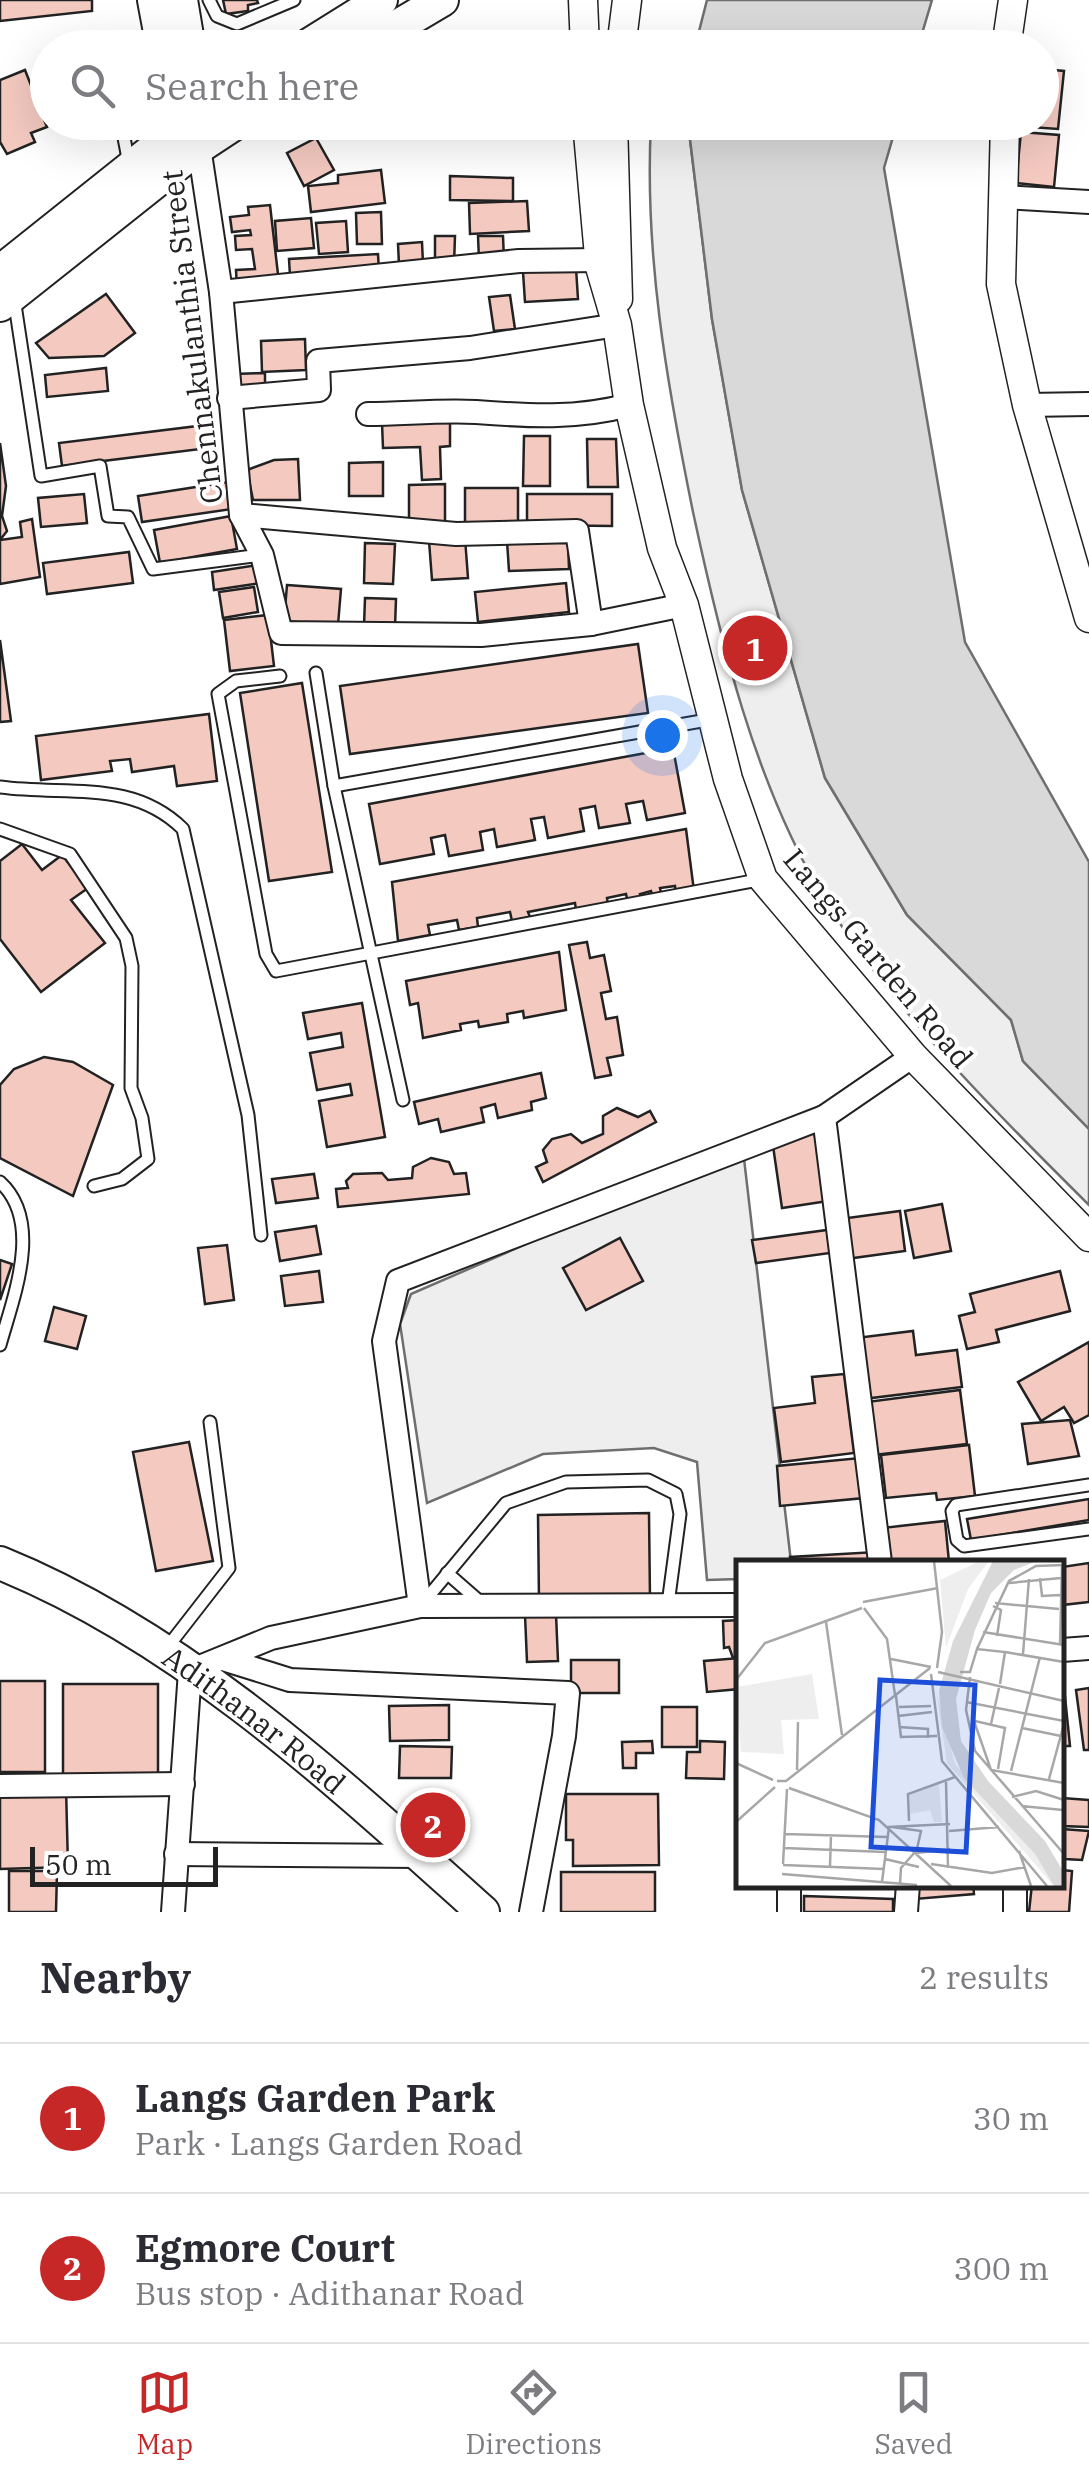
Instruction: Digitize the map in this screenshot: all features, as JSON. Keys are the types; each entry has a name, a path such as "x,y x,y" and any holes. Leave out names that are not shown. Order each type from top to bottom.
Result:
{"main road":[{"path":"154,0 160,30"},
{"path":"181,0 187,30"},
{"path":"379,30 400,10 442,0"},
{"path":"328,30 361,5"},
{"path":"4,290 130,168 181,140"},
{"path":"4,290 185,140"},
{"name":"Adithanar Road","path":"0,1564 78,1599 164,1652 250,1714 483,1912"}],"street":[{"path":"583,0 584,30"},
{"path":"624,30 627,0"},
{"path":"1009,30 1013,0"},
{"name":"Chennakulanthia Street","path":"193,140 221,292 241,516 262,554 281,633 481,635 591,624"},
{"name":"Langs Garden Road","path":"589,140 599,260 617,325 629,405 662,548 684,606 713,719 763,879 913,1056 1089,1237"},
{"name":"Langs Garden Road","path":"614,140 617,325"},
{"path":"1005,140 1001,284 1027,406 1089,618"},
{"path":"1004,196 1089,202"},
{"path":"221,292 519,261 599,260"},
{"path":"228,398 319,390 318,360 470,348 617,325"},
{"path":"1027,406 1089,404"},
{"path":"368,414 474,412 520,418 594,414 629,405"},
{"path":"241,516 456,534 577,530 591,624 684,606"},
{"path":"420,1606 384,1340 398,1282 824,1117 913,1056"},
{"path":"824,1117 880,1560"},
{"path":"173,1912 190,1671 271,1638 420,1606 736,1605"},
{"path":"1064,1650 1089,1648"},
{"path":"223,1659 290,1680 568,1693 564,1736 530,1912"},
{"path":"0,1786 182,1784"},
{"path":"176,1854 421,1856"},
{"path":"788,1887 789,1912"},
{"path":"1014,1912 1015,1887"}],"lane":[{"path":"209,0 217,16 236,24 294,0"},
{"path":"124,140 130,168"},
{"path":"4,290 41,476 100,466 108,516 128,517 154,568 262,554"},
{"path":"316,673 334,786 403,1100"},
{"path":"280,676 236,681 218,694 266,954 276,971 763,879"},
{"path":"334,786 713,719"},
{"path":"0,788 124,794 162,808 183,829 248,1115 262,1235"},
{"path":"0,829 70,854 131,953 131,1088 142,1118 148,1160 122,1179 94,1186"},
{"path":"0,1182 10,1192 23,1246 0,1345"},
{"path":"164,1652 229,1568 210,1422"},
{"path":"420,1606 446,1573 506,1503 566,1482 648,1480 676,1494 680,1514 670,1604 477,1600 446,1573"},
{"path":"1089,1486 956,1505 952,1511 957,1540 964,1546 1089,1529"}],"shaded area":[{"path":"707,0 932,0 923,30 699,30"},
{"path":"651,140 690,140 712,319 742,490 825,778 907,915 1011,1020 1023,1061 1089,1129 1089,1205 982,1097 880,979 823,897 778,806 728,660 693,512 660,319"},
{"path":"690,140 892,140 884,168 965,642 1089,862 1089,1129 1023,1061 1011,1020 907,915 825,778 742,490 712,319"},
{"path":"743,1150 791,1560 736,1560 736,1579 707,1580 697,1462 654,1448 543,1454 427,1503 400,1324 411,1294"}],"building":[{"path":"0,0 92,0 92,11 0,21"},
{"path":"223,0 258,3 248,5 248,11 226,14"},
{"path":"25,70 30,83 30,140 35,142 7,154 0,142 0,80"},
{"path":"1059,71 1064,71 1059,119"},
{"path":"317,140 334,170 304,186 287,153"},
{"path":"1020,140 1059,140 1054,187 1016,183"},
{"path":"381,170 385,203 311,212 308,186 338,183 338,175"},
{"path":"450,176 513,178 513,201 450,200"},
{"path":"527,201 529,231 470,234 469,203"},
{"path":"270,205 279,283 237,288 236,270 255,269 252,249 236,250 235,236 251,235 250,230 232,232 230,217 249,215 248,207"},
{"path":"381,212 382,244 357,244 356,213"},
{"path":"311,218 314,248 277,251 275,221"},
{"path":"346,221 348,252 319,254 316,223"},
{"path":"435,236 455,236 454,265 435,265"},
{"path":"478,236 503,236 504,260 479,260"},
{"path":"422,242 423,264 399,265 398,244"},
{"path":"378,254 379,271 290,276 289,259"},
{"path":"576,268 578,299 525,302 523,272"},
{"path":"106,294 135,333 104,356 49,358 36,343"},
{"path":"510,295 515,329 494,331 489,297"},
{"path":"305,339 306,370 262,372 261,341"},
{"path":"106,368 108,391 47,397 45,375"},
{"path":"265,373 265,389 234,390 233,374"},
{"path":"450,421 450,446 440,447 441,479 422,480 420,447 383,448 382,423"},
{"path":"214,424 217,447 62,466 59,443"},
{"path":"524,436 550,436 550,486 523,486"},
{"path":"587,439 616,439 618,487 588,487"},
{"path":"0,443 6,486 2,516 7,531 0,540"},
{"path":"298,459 300,500 253,500 247,470 274,460"},
{"path":"383,462 383,496 349,496 349,463"},
{"path":"228,482 232,509 142,522 138,496"},
{"path":"445,484 445,521 409,522 409,485"},
{"path":"465,488 518,488 518,526 465,525"},
{"path":"84,494 87,523 41,527 38,498"},
{"path":"527,494 612,494 612,526 527,525"},
{"path":"231,516 237,549 160,563 154,530"},
{"path":"32,519 40,577 0,584 0,540 22,537 20,522"},
{"path":"465,538 468,578 432,580 429,541"},
{"path":"568,539 569,569 509,571 507,541"},
{"path":"365,543 395,544 393,584 364,583"},
{"path":"129,552 133,583 47,594 43,563"},
{"path":"258,565 261,583 214,590 212,572"},
{"path":"566,583 569,612 478,622 475,592"},
{"path":"287,585 341,589 338,625 284,621"},
{"path":"254,587 258,612 223,618 219,592"},
{"path":"365,598 396,599 395,627 364,626"},
{"path":"268,615 274,666 230,671 224,620"},
{"path":"0,640 11,721 0,722"},
{"path":"638,644 648,713 350,754 340,686"},
{"path":"302,683 332,872 269,881 240,693"},
{"path":"209,714 217,781 177,786 174,766 132,772 130,759 110,761 112,771 41,780 36,736"},
{"path":"673,748 685,813 647,820 643,801 626,804 630,823 599,828 595,806 580,809 584,831 548,838 544,817 531,819 535,840 497,847 494,829 480,832 483,850 449,856 445,835 431,838 434,854 380,864 369,804"},
{"path":"686,829 694,891 676,894 675,886 660,888 662,897 653,898 651,891 640,894 642,901 628,903 626,894 607,898 608,904 576,910 575,903 528,912 530,917 512,921 510,912 477,918 478,927 459,930 457,920 428,925 430,935 398,941 392,882"},
{"path":"22,844 42,870 62,855 88,888 71,900 105,943 41,992 0,939 0,861"},
{"path":"587,942 590,958 604,955 611,991 601,993 606,1019 617,1017 623,1055 607,1058 611,1075 595,1078 569,945"},
{"path":"559,952 566,1010 524,1018 523,1011 507,1014 508,1022 479,1027 478,1021 460,1024 461,1030 423,1038 418,1003 410,1005 406,981"},
{"path":"362,1003 385,1137 327,1147 319,1101 352,1095 350,1084 317,1090 310,1053 343,1047 341,1033 308,1039 303,1013"},
{"path":"44,1057 73,1062 113,1085 73,1196 0,1158 0,1085 14,1069"},
{"path":"541,1073 546,1098 531,1102 532,1110 498,1118 495,1104 481,1108 484,1122 441,1132 438,1119 419,1124 414,1102"},
{"path":"617,1108 638,1117 650,1111 656,1122 543,1182 536,1167 547,1162 543,1150 552,1139 571,1134 582,1143 603,1134 603,1116"},
{"path":"813,1127 828,1201 782,1208 772,1139"},
{"path":"431,1158 449,1162 454,1174 466,1173 469,1194 338,1207 336,1189 348,1188 346,1181 353,1174 382,1173 388,1180 412,1178 413,1167"},
{"path":"314,1174 318,1198 276,1203 272,1179"},
{"path":"942,1204 951,1251 914,1258 905,1211"},
{"path":"900,1211 905,1251 846,1259 840,1219"},
{"path":"316,1226 321,1254 280,1261 275,1232"},
{"path":"827,1230 830,1253 756,1263 752,1240"},
{"path":"620,1238 643,1281 586,1310 563,1268"},
{"path":"227,1245 234,1300 205,1304 198,1248"},
{"path":"0,1260 12,1264 0,1300"},
{"path":"319,1271 323,1302 285,1306 281,1276"},
{"path":"1060,1271 1070,1311 996,1330 999,1342 967,1349 959,1316 975,1312 970,1294"},
{"path":"54,1307 86,1316 77,1349 45,1341"},
{"path":"913,1331 916,1355 957,1350 962,1387 863,1399 856,1338"},
{"path":"1089,1342 1089,1415 1074,1423 1064,1407 1041,1421 1018,1382"},
{"path":"844,1374 854,1453 781,1462 774,1408 815,1403 812,1377"},
{"path":"960,1390 967,1444 874,1455 867,1402"},
{"path":"1070,1420 1079,1456 1028,1464 1022,1424"},
{"path":"189,1442 213,1561 156,1571 133,1452"},
{"path":"969,1445 975,1496 937,1500 936,1493 886,1498 881,1455"},
{"path":"860,1458 864,1498 780,1506 777,1466"},
{"path":"1089,1499 1089,1520 971,1540 967,1519"},
{"path":"649,1513 650,1599 539,1601 538,1515"},
{"path":"945,1521 949,1560 886,1560 882,1528"},
{"path":"876,1552 876,1560 790,1557"},
{"path":"1089,1563 1089,1602 1064,1605 1064,1567"},
{"path":"556,1614 558,1661 527,1662 525,1615"},
{"path":"736,1620 736,1658 729,1647 724,1648 723,1621"},
{"path":"736,1658 736,1689 707,1692 704,1661"},
{"path":"571,1660 619,1660 619,1693 571,1693"},
{"path":"0,1681 45,1681 45,1772 0,1772"},
{"path":"63,1684 158,1684 158,1775 63,1775"},
{"path":"1064,1687 1070,1746 1064,1746"},
{"path":"1089,1688 1089,1750 1084,1750 1076,1690"},
{"path":"449,1705 449,1740 390,1741 389,1706"},
{"path":"662,1707 697,1707 697,1747 662,1747"},
{"path":"652,1741 653,1753 636,1753 636,1768 623,1768 622,1742"},
{"path":"700,1741 725,1742 724,1779 686,1778 687,1752 700,1752"},
{"path":"400,1746 452,1747 451,1778 399,1778"},
{"path":"66,1787 68,1867 0,1869 0,1789"},
{"path":"566,1794 658,1794 659,1865 573,1866 573,1840 566,1840"},
{"path":"1064,1798 1089,1800 1089,1827 1064,1826"},
{"path":"1064,1829 1089,1831 1082,1860 1065,1859"},
{"path":"1064,1870 1072,1871 1069,1912 1029,1912 1032,1887 1064,1887"},
{"path":"9,1871 57,1871 56,1912 9,1912"},
{"path":"561,1872 655,1872 655,1912 561,1912"},
{"path":"913,1887 973,1887 974,1894 915,1899"},
{"path":"804,1896 893,1899 893,1912 804,1912"}],"place":[{"name":"Langs Garden Park","path":"755,648"},
{"name":"Egmore Court","path":"433,1825"}]}
